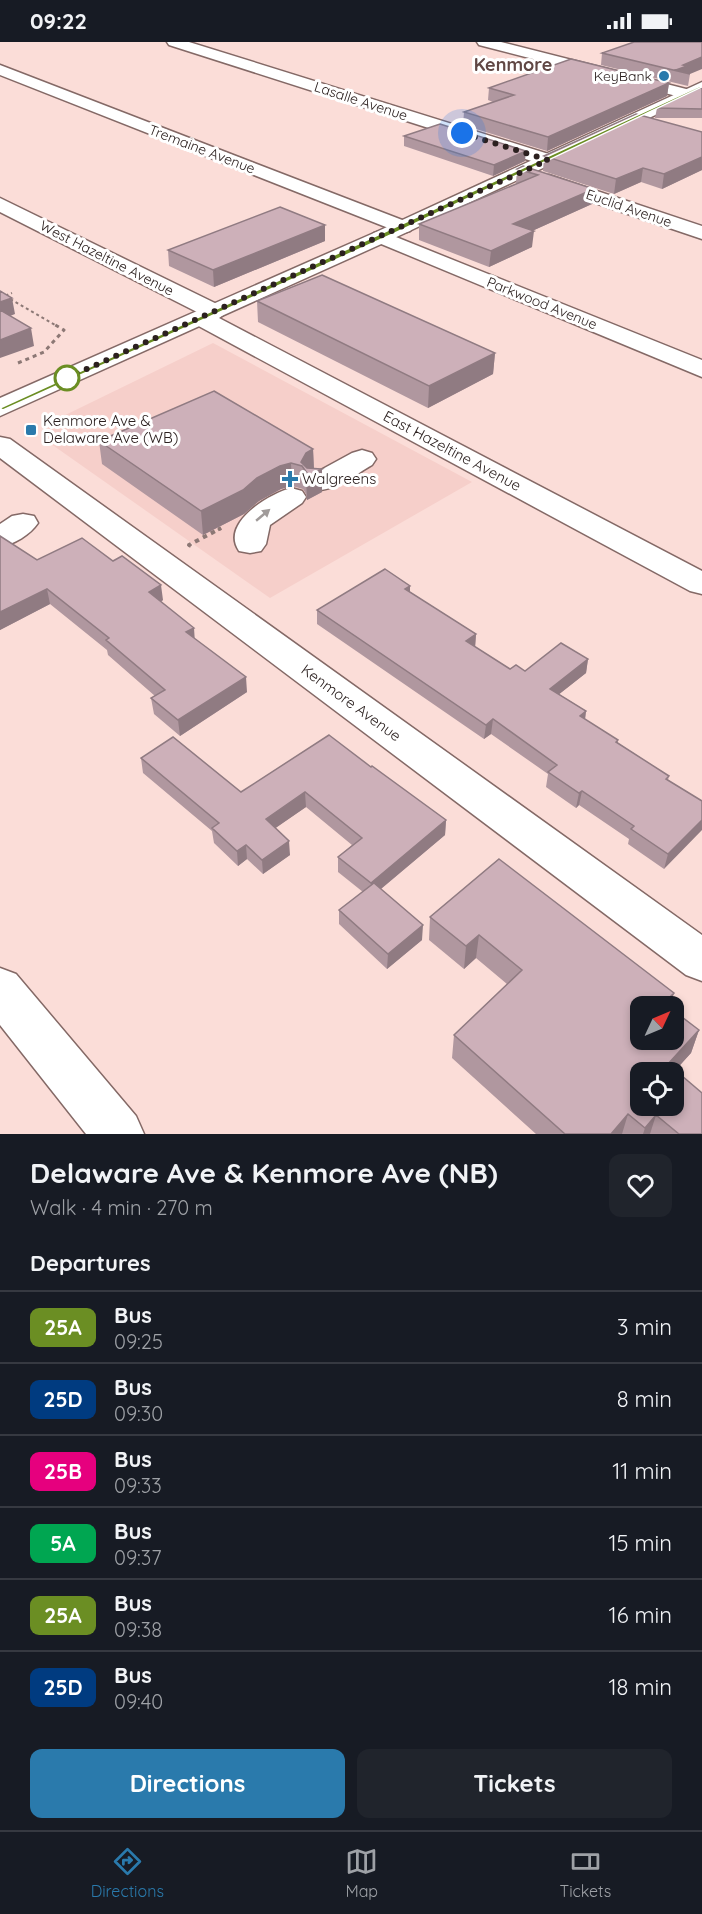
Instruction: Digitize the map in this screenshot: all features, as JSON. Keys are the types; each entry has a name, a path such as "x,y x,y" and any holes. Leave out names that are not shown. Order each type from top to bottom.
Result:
{"street":[{"name":"Lasalle Avenue","path":"174,42 548,160"},
{"path":"484,42 600,72 695,91"},
{"path":"600,72 627,62"},
{"name":"Tremaine Avenue","path":"0,70 403,227"},
{"path":"0,408 403,227 695,91"},
{"path":"634,119 657,126"},
{"name":"Euclid Avenue","path":"522,172 702,233"},
{"name":"West Hazeltine Avenue","path":"0,204 208,315"},
{"name":"Parkwood Avenue","path":"381,237 702,369"},
{"path":"413,270 437,260"},
{"path":"300,273 330,287"},
{"path":"543,325 567,313"},
{"name":"East Hazeltine Avenue","path":"208,315 702,584"},
{"name":"Kenmore Avenue","path":"0,445 702,962"},
{"path":"318,483 362,459"},
{"path":"250,544 249,534 253,524 291,497"},
{"path":"0,989 118,1134"}],"path":[{"path":"0,296 12,293"},
{"path":"5,296 64,330 44,352 18,363"},
{"path":"189,545 226,526"}],"shaded area":[{"path":"213,343 472,482 270,598 44,439 51,422"}],"building":[{"path":"634,42 702,42 702,57 676,70 690,74 602,53"},
{"path":"571,59 669,83 548,137 464,112 514,95 489,88"},
{"path":"702,87 702,109 657,108"},
{"path":"636,114 702,132 702,157 664,174 643,168 616,179 544,156"},
{"path":"440,124 526,151 494,165 404,136"},
{"path":"523,166 594,189 513,224 534,231 491,251 419,224 538,175 517,169"},
{"path":"280,207 325,225 213,270 168,250"},
{"path":"322,275 495,353 429,386 257,301"},
{"path":"0,291 12,298 0,302"},
{"path":"0,310 31,328 0,340"},
{"name":"Walgreens","path":"214,391 313,449 306,453 301,462 307,468 322,469 306,477 307,473 302,466 291,463 280,466 257,478 243,490 201,511 99,441"},
{"path":"0,536 37,560 82,538 113,561 122,556 161,585 149,592 194,628 186,632 246,677 178,720 151,698 165,690 106,640 109,638 47,589 0,612"},
{"path":"385,569 410,586 405,589 476,634 466,641 510,669 516,665 525,671 561,643 588,659 550,689 586,711 580,716 669,776 666,779 702,801 702,820 668,854 631,829 634,826 582,791 579,793 548,772 557,765 493,719 486,725 317,610"},
{"path":"329,735 446,820 371,883 338,857 362,838 305,792 266,819 289,841 262,860 246,845 237,851 212,828 219,823 141,758 173,737 241,792"},
{"path":"499,859 674,993 671,996 630,996 630,1050 681,1050 670,1062 630,1062 630,1116 628,1114 611,1134 565,1134 454,1035 522,970 479,935 466,946 430,917"},
{"path":"374,883 423,925 388,954 339,910"},
{"path":"684,1019 699,1030 684,1046"},
{"path":"684,1078 702,1093 702,1134 679,1134 657,1116 684,1116"},
{"path":"630,1116 655,1116 645,1128"}],"bus line":[{"name":"25A","path":"0,408 392,232 702,87"}],"place":[{"name":"KeyBank","path":"664,76"},
{"name":"Kenmore Ave & Delaware Ave (WB)","path":"31,430"},
{"name":"Walgreens","path":"290,479"}],"district":[{"name":"Kenmore","path":"513,65"}],"route":[{"path":"67,378 548,160 462,133"}]}
